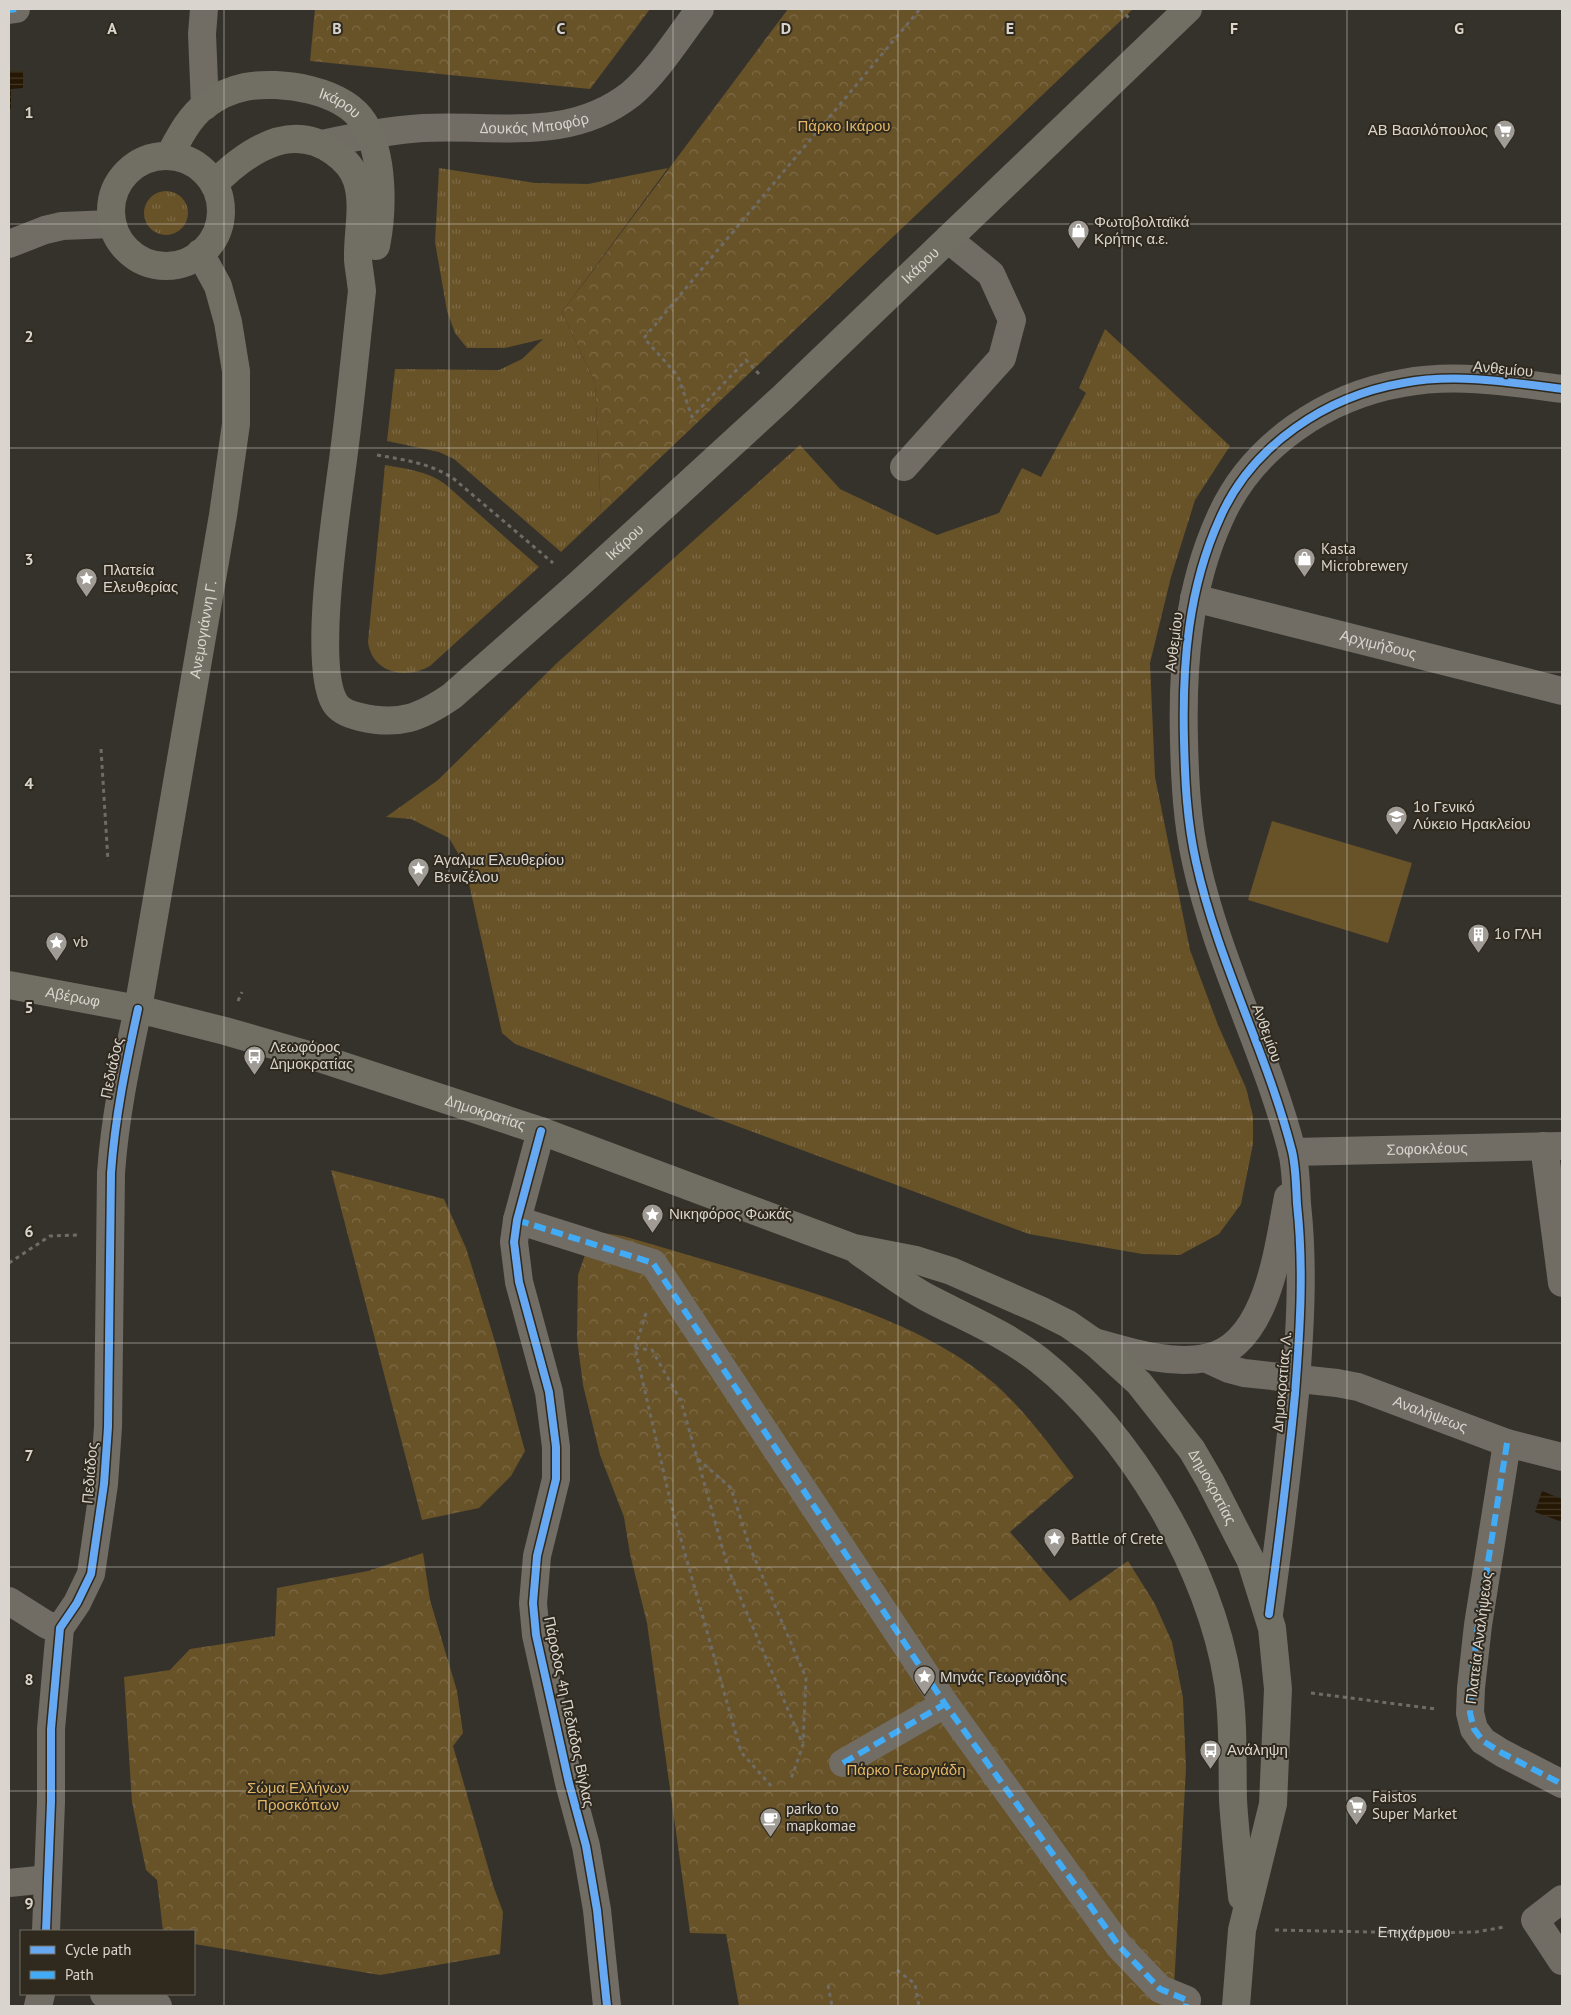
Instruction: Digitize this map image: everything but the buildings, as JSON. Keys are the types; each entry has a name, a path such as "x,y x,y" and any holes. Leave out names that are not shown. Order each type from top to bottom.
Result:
{"main road":[{"name":"Ικάρου","path":"169,156 185,127 205,106 224,94 245,87 295,86 328,96 353,110 362,120 370,134 376,154 379,175 379,218 373,260 362,291 329,582 326,644 329,688 336,705 342,710 371,719 395,721 413,718 430,711 471,681 782,398 1188,9"},
{"name":"Ικάρου","path":"214,184 243,158 268,144 293,139 304,139 322,144 346,162 357,181 360,212 358,261 362,291"},
{"path":"169,156 193,163 202,169 214,184 221,213 214,237 200,253 182,263 164,266 146,262 131,254 119,240 112,224 110,208 113,193 121,179 132,167 146,159 169,156"},
{"name":"Ανεμογιάννη Γ.","path":"138,1009 223,515 236,424 236,371 230,329 218,286 200,253"},
{"name":"Αβέρωφ","path":"9,985 138,1009"},
{"name":"Δημοκρατίας","path":"138,1009 319,1058 541,1132 854,1248 916,1260 952,1271 1040,1310 1068,1324 1094,1342 1139,1383 1192,1450 1241,1540 1254,1569 1269,1614 1275,1643 1278,1689 1272,1804 1243,1924 1236,2006"},
{"name":"Δημοκρατίας","path":"854,1248 902,1283 1023,1349 1056,1374 1099,1418 1150,1488 1168,1518 1197,1577 1225,1665 1231,1705 1233,1801 1243,1924"}],"street":[{"path":"9,10 16,9"},
{"path":"204,9 202,34 205,106"},
{"name":"Δουκός Μποφόρ","path":"322,144 370,134 422,128 513,129 549,127 574,123 601,112 632,93 661,61 700,9"},
{"path":"9,244 45,230 62,226 112,224"},
{"path":"904,467 1002,358 1012,320 991,274 948,239"},
{"name":"Ανθεμίου","path":"1293,1162 1272,1086 1209,911 1192,843 1185,782 1183,686 1189,624 1194,598 1212,540 1220,518 1230,499 1257,462 1308,418 1352,397 1402,383 1427,380 1488,380 1562,389"},
{"name":"Αρχιμήδους","path":"1194,598 1562,691"},
{"name":"Πεδιάδος","path":"46,1930 51,1729 60,1628 77,1603 92,1574 100,1521 108,1427 110,1234 114,1133 123,1077 138,1009"},
{"name":"Πάροδος 4η Πεδιάδος Βίγλας","path":"541,1132 517,1220 514,1242 519,1282 549,1392 556,1447 556,1479 537,1556 533,1603 536,1634 569,1783 586,1846 597,1910 607,2006"},
{"path":"1553,1146 1562,1283"},
{"name":"Σοφοκλέους","path":"1293,1162 1553,1146"},
{"path":"1094,1342 1150,1356 1178,1359 1205,1358 1225,1352 1234,1345 1248,1330 1269,1284 1274,1267 1293,1162"},
{"name":"Δημοκρατίας Λ.","path":"1269,1614 1288,1466 1302,1313 1302,1278 1293,1162"},
{"path":"517,1220 653,1263 945,1704 1119,1946 1160,1989 1186,2000 1186,2006"},
{"name":"Αναλήψεως","path":"1205,1358 1229,1369 1358,1387 1506,1443 1562,1457"},
{"name":"Πλατεία Αναλήψεως","path":"1506,1443 1478,1625 1470,1694 1470,1713 1474,1729 1483,1741 1502,1754 1562,1784"},
{"path":"9,1601 47,1625 60,1628"},
{"path":"842,1763 945,1704"},
{"path":"9,1883 48,1879"},
{"path":"1562,1898 1535,1920 1562,1961"},
{"path":"108,1995 158,2006"}],"path":[{"path":"782,398 746,360 692,416 678,376 644,338 920,9"},
{"path":"344,450 418,462 439,469 454,479 579,584"},
{"path":"101,749 108,861"},
{"path":"9,1263 50,1236 110,1234"},
{"path":"658,1271 635,1348 671,1504 741,1752 772,1787"},
{"path":"635,1348 652,1350 682,1401 730,1571 804,1745"},
{"path":"698,1458 731,1488 749,1545 806,1678 804,1745 792,1779"},
{"path":"1278,1689 1470,1713"},
{"path":"897,1970 915,1984 919,2006"},
{"path":"828,1985 832,2006"}],"green space":[{"path":"315,9 650,9 590,89 310,61"},
{"name":"Πάρκο Ικάρου","path":"788,9 1133,9 601,514 595,383 562,312"},
{"path":"439,168 535,183 588,184 668,168 562,312 595,383 601,514 561,552 454,459 439,452 387,441 395,369 499,370 522,359 543,339 505,348 467,348 455,333 447,311 435,242"},
{"path":"166,191 178,195 184,201 188,213 184,225 178,231 166,235 154,231 148,225 144,213 148,201 154,195"},
{"path":"1105,329 1230,446 1195,500 1171,577 1150,663 1155,777 1190,950 1218,1025 1246,1088 1253,1116 1253,1144 1241,1204 1219,1234 1180,1255 1142,1254 1029,1234 515,1044 502,1033 465,865 449,838 411,819 386,817 438,780 557,663 800,445 840,489 937,535 999,513 1022,468 1041,477 1086,393 1079,388"},
{"path":"385,465 424,473 445,484 539,567 430,666 411,673 401,673 383,667 371,653 368,642"},
{"path":"1272,821 1412,863 1388,943 1248,900"},
{"path":"331,1170 444,1199 466,1248 496,1345 525,1451 511,1476 479,1508 422,1520"},
{"name":"Πάρκο Γεωργιάδη","path":"603,1233 623,1236 822,1296 884,1319 943,1347 970,1365 1006,1394 1027,1417 1074,1477 1010,1532 1070,1601 1128,1561 1155,1604 1172,1642 1183,1698 1186,1768 1173,2006 739,2006 726,1934 690,1933 647,1623 630,1554 624,1517 600,1455 583,1385 577,1339 578,1275 586,1252"},
{"name":"Σώμα Ελλήνων Προσκόπων","path":"423,1553 430,1600 457,1691 463,1733 453,1746 494,1888 503,1912 500,1954 380,1975 195,1944 195,1930 163,1930 157,1880 146,1870 132,1802 124,1677 170,1670 190,1649 275,1636 277,1588 368,1571"}],"shaded area":[{"path":"9,71 23,71 23,88 11,89 11,110 9,110"},
{"path":"1542,1491 1562,1499 1562,1522 1535,1512"}],"marked path":[{"path":"9,10 16,9"},
{"path":"517,1220 653,1263 945,1704 1119,1946 1160,1989 1187,2000 1186,2006"},
{"path":"1507,1443 1478,1625 1470,1713 1474,1729 1483,1741 1562,1784"},
{"path":"843,1763 945,1704"}],"cycle path":[{"path":"1269,1614 1295,1394 1298,1346 1300,1252 1295,1171 1292,1151 1282,1115 1229,972 1205,899 1190,832 1185,772 1184,684 1189,627 1194,599 1209,545 1220,518 1234,492 1251,468 1272,447 1295,428 1320,412 1347,399 1375,390 1423,380 1482,380 1562,389"},
{"path":"46,1930 51,1802 51,1729 60,1628 77,1603 91,1574 104,1484 108,1427 111,1173 118,1111 138,1009"},
{"path":"541,1131 517,1220 514,1242 519,1282 549,1392 556,1447 556,1479 537,1556 533,1603 536,1635 569,1783 586,1846 597,1910 607,2006"}],"place":[{"name":"ΑΒ Βασιλόπουλος","path":"1504,149"},
{"name":"Φωτοβολταϊκά Κρήτης α.ε.","path":"1078,250"},
{"name":"Kasta Microbrewery","path":"1305,577"},
{"name":"Πλατεία Ελευθερίας","path":"87,598"},
{"name":"1ο Γενικό Λύκειο Ηρακλείου","path":"1397,835"},
{"name":"Άγαλμα Ελευθερίου Βενιζέλου","path":"418,888"},
{"name":"1o ΓΛΗ","path":"1478,953"},
{"name":"vb","path":"57,961"},
{"name":"Λεωφόρος Δημοκρατίας","path":"254,1075"},
{"name":"Νικηφόρος Φωκάς","path":"653,1233"},
{"name":"Battle of Crete","path":"1055,1558"},
{"name":"Μηνάς Γεωργιάδης","path":"924,1696"},
{"name":"Ανάληψη","path":"1211,1769"},
{"name":"Faistos Super Market","path":"1356,1825"},
{"name":"parko to mapkomae","path":"770,1837"}]}
